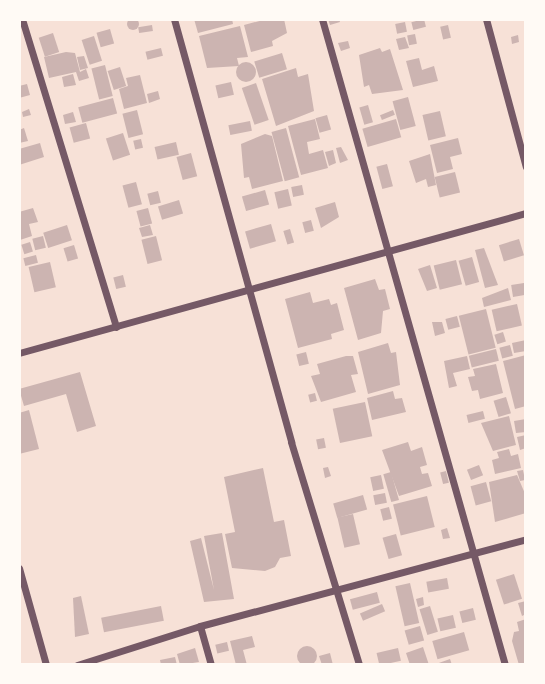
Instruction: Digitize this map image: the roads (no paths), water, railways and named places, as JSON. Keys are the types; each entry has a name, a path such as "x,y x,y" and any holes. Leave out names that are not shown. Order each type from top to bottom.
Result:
{"street":[{"path":"22,19 116,327"},
{"path":"174,19 249,289 359,665"},
{"path":"321,19 505,665"},
{"path":"486,19 526,167"},
{"path":"19,353 526,213"},
{"path":"77,665 200,626 526,539"},
{"path":"19,568 46,665"},
{"path":"200,626 211,665"}]}
